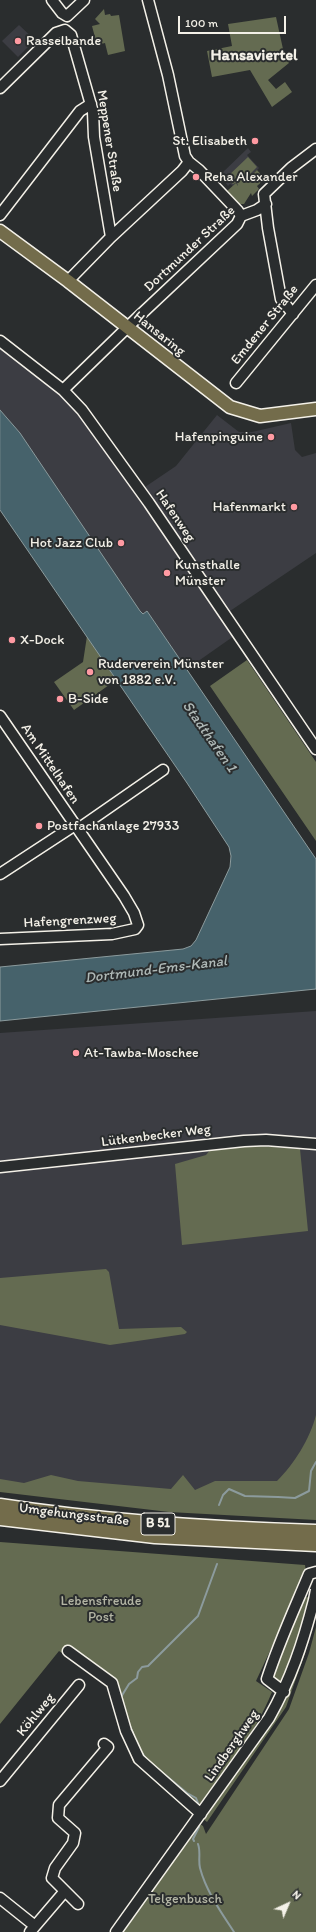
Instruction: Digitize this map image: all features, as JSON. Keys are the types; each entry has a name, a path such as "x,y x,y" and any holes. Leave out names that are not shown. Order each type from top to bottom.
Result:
{"highway":[{"name":"Umgehungsstraße","path":"0,1506 41,1512 156,1524 316,1532"},
{"name":"Umgehungsstraße","path":"0,1518 155,1536 316,1544"},
{"name":"B 51","path":"0,1523 39,1523"}],"main road":[{"name":"Hansaring","path":"0,231 68,281 197,382 234,409 260,416 316,409"}],"street":[{"path":"52,0 62,13 67,16 84,0"},
{"path":"148,2 168,75 183,149 189,162 200,170 241,216"},
{"name":"Meppener Straße","path":"0,88 56,33 65,30 73,38 91,104 94,137 111,237"},
{"path":"0,215 80,112 91,104"},
{"path":"292,314 281,299 268,228 266,191 291,168 316,149"},
{"path":"68,281 111,237 182,171 189,162"},
{"name":"Dortmunder Straße","path":"63,390 237,224 241,216 266,204"},
{"name":"Emdener Straße","path":"236,383 316,285"},
{"name":"Hafenweg","path":"0,341 63,390 82,410 145,496 316,749"},
{"name":"Am Mittelhafen","path":"0,716 134,913 138,925"},
{"path":"0,874 76,827 163,770"},
{"name":"Hafengrenzweg","path":"0,939 112,934 135,929 138,925"},
{"name":"Lütkenbecker Weg","path":"0,1167 244,1141 266,1140 316,1144"},
{"path":"284,1692 267,1679 282,1634 309,1574 316,1572"},
{"name":"Lindberghweg","path":"116,1932 256,1738 284,1692 304,1640 316,1590"},
{"path":"300,1595 315,1598"},
{"path":"68,1651 112,1683 126,1731 139,1759 201,1814"},
{"name":"Köhlweg","path":"0,1781 79,1685"},
{"path":"78,1904 54,1882 52,1875 73,1843 74,1833 58,1818 59,1805 108,1747 104,1744"},
{"path":"0,1898 32,1929 65,1891"}],"shaded area":[{"name":"Rasselbande","path":"19,25 35,40 18,57 2,41"},
{"path":"248,148 251,152 247,155 259,168 246,181 244,187 239,187 236,183 233,186 230,184 228,186 220,175"},
{"path":"0,346 61,392 111,454 234,636 187,669 147,611 143,614 140,611 20,433 0,410"},
{"name":"Hafenmarkt","path":"217,415 239,432 252,432 291,423 295,450 302,457 316,453 316,553 230,611 145,487 176,466"},
{"path":"316,1011 316,1505 0,1484 0,1033"}],"green space":[{"path":"104,9 105,15 119,15 125,51 108,55 105,43 97,45 92,26 100,24 95,19"},
{"path":"276,17 283,49 289,63 268,80 276,89 285,82 292,92 272,107 250,70 212,77 207,51 232,46 228,24"},
{"path":"248,157 257,167 244,180 245,182 257,170 265,179 257,186 259,189 252,196 251,193 244,204 239,204 227,191 236,183 238,186 237,182 233,184 226,178"},
{"name":"Ruderverein Münster von 1882 e.V.","path":"87,636 116,680 74,710 54,682 83,662"},
{"path":"247,660 316,762 316,841 210,686"},
{"path":"260,1146 300,1149 308,1231 182,1245 175,1164 206,1155 211,1149"},
{"path":"106,1269 109,1272 119,1329 181,1327 187,1332 185,1334 110,1345 0,1325 0,1278"},
{"path":"316,1415 316,1520 169,1512 0,1492 0,1479 24,1483 51,1475 78,1481 171,1489 183,1475 195,1490 215,1481 277,1481 301,1451 310,1433"},
{"name":"Lebensfreude Post","path":"0,1542 305,1565 306,1573 256,1681 272,1692 249,1737 201,1804 195,1805 140,1757 120,1702 105,1682 59,1651 0,1724"},
{"path":"303,1597 309,1597 301,1633 285,1680 280,1683 272,1677"},
{"path":"315,1617 305,1653 286,1707 207,1822 202,1818 261,1737"},
{"name":"Telgenbusch","path":"316,1627 316,1932 120,1932 197,1825 200,1824 203,1826 206,1834 289,1709 309,1653"},
{"path":"126,1741 194,1813 194,1816 133,1762"}],"water":[{"path":"0,410 20,433 140,611 143,614 147,611 316,859 316,989 0,1021 0,967 183,949 191,946 196,940 230,867 231,856 229,847 187,783 0,510"}],"waterway":[{"path":"219,1505 223,1495 229,1489 245,1496 295,1498 309,1491 311,1471 316,1462"},
{"path":"121,1697 129,1684 137,1678 138,1672 142,1667 148,1666 198,1616 217,1564"},
{"path":"129,1724 133,1733"},
{"path":"140,1750 147,1760"},
{"path":"152,1764 187,1793 196,1798 198,1803"},
{"path":"194,1841 193,1839 199,1827"},
{"path":"198,1844 200,1868 206,1885 214,1901 234,1932"}],"place":[{"name":"Rasselbande","path":"18,41"},
{"name":"St. Elisabeth","path":"255,141"},
{"name":"Reha Alexander","path":"196,177"},
{"name":"Hafenpinguine","path":"271,437"},
{"name":"Hafenmarkt","path":"294,507"},
{"name":"Hot Jazz Club","path":"121,543"},
{"name":"Kunsthalle Münster","path":"167,573"},
{"name":"X-Dock","path":"12,640"},
{"name":"Ruderverein Münster von 1882 e.V.","path":"90,672"},
{"name":"B-Side","path":"60,699"},
{"name":"Postfachanlage 27933","path":"39,826"},
{"name":"At-Tawba-Moschee","path":"76,1053"}],"district":[{"name":"Hansaviertel","path":"254,56"}],"water label":[{"name":"Stadthafen 1","path":"209,737"},
{"name":"Dortmund-Ems-Kanal","path":"156,970"}]}
